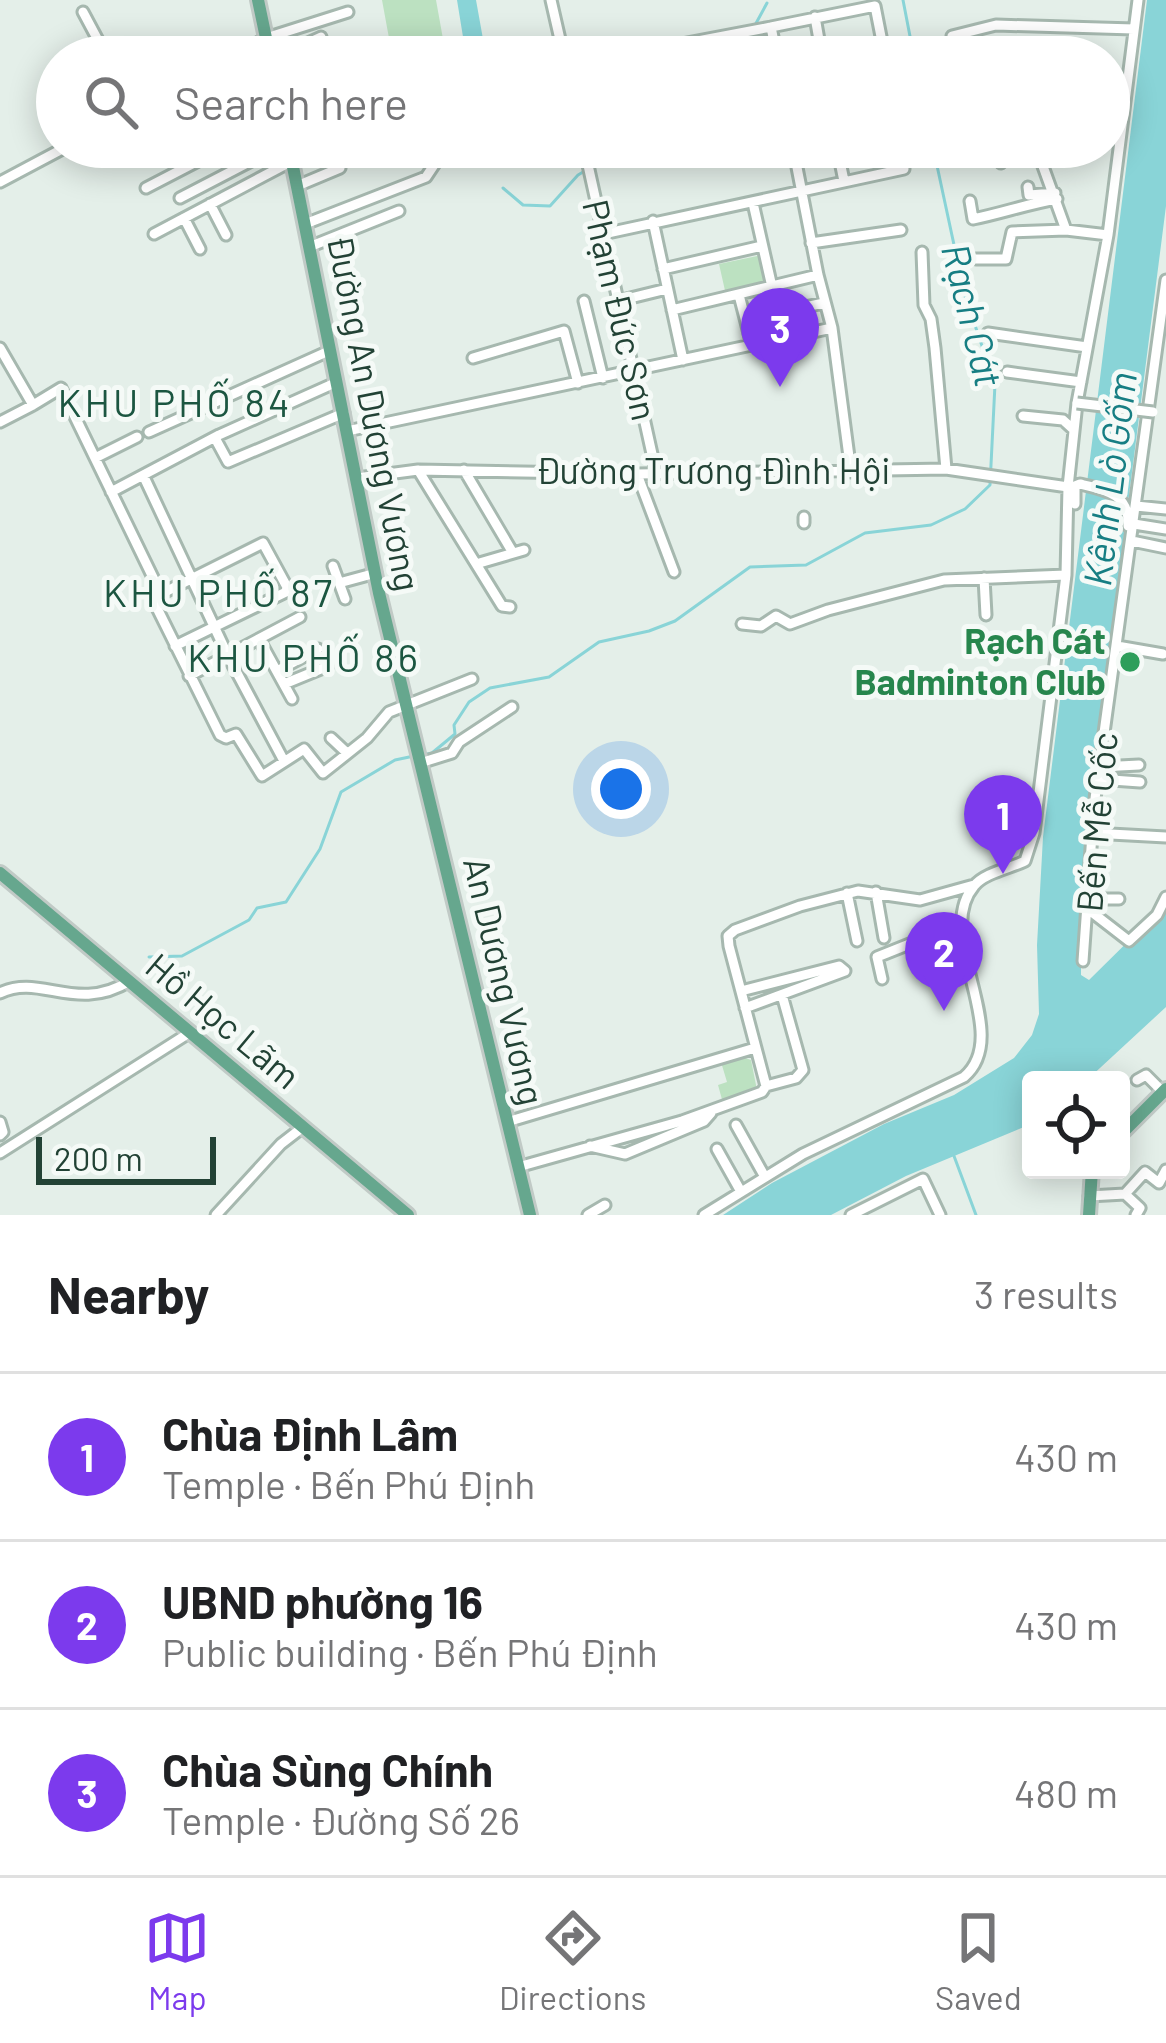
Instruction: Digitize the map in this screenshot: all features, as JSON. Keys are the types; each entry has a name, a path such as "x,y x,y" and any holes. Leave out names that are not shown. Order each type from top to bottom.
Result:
{"main road":[{"path":"258,0 266,36"},
{"name":"Đường An Dương Vương","path":"293,168 419,757"},
{"name":"An Dương Vương","path":"419,757 530,1215"},
{"name":"Hồ Học Lãm","path":"0,873 408,1215"},
{"path":"1130,1125 1164,1091"},
{"path":"1090,1215 1092,1179"}],"street":[{"path":"551,0 559,36"},
{"path":"1130,61 1138,0"},
{"path":"723,36 875,6 881,36"},
{"path":"83,12 96,36"},
{"path":"272,36 348,12"},
{"path":"815,17 819,36"},
{"path":"952,35 996,25 1134,29"},
{"path":"771,27 773,36"},
{"path":"0,182 36,163"},
{"path":"146,188 185,168"},
{"path":"180,199 238,168"},
{"path":"154,234 268,168"},
{"path":"297,186 340,168"},
{"path":"305,224 426,178 432,168"},
{"name":"Phạm Đức Sơn","path":"588,168 656,472"},
{"path":"796,168 832,328 850,472"},
{"path":"841,168 844,181"},
{"path":"1045,168 1066,230"},
{"path":"766,1086 728,936 776,914 848,893 877,892 920,900 974,886 1029,856 1066,575 1077,404 1116,168"},
{"path":"603,234 904,169"},
{"path":"1028,187 1029,195 1056,196"},
{"path":"970,201 973,219 1056,196"},
{"path":"753,203 772,286"},
{"path":"210,204 226,235"},
{"path":"309,247 399,211"},
{"path":"184,218 200,249"},
{"path":"652,221 683,360"},
{"path":"811,243 901,230"},
{"path":"976,259 1006,259 1012,232 1066,230 1108,235"},
{"path":"663,268 762,246"},
{"path":"922,252 924,305 933,333 946,469"},
{"path":"673,310 818,275"},
{"name":"Bến Mễ Cốc","path":"1083,961 1099,773 1166,280"},
{"path":"618,301 667,290"},
{"path":"739,295 752,345"},
{"path":"584,302 603,378"},
{"path":"747,319 824,303"},
{"path":"347,431 832,328"},
{"path":"472,358 564,331 578,383"},
{"path":"988,333 1088,347"},
{"path":"0,348 33,405"},
{"path":"149,432 331,350"},
{"path":"1007,372 1081,382"},
{"path":"111,492 337,382"},
{"path":"1152,383 1166,385"},
{"path":"0,422 61,388 160,595"},
{"path":"1077,404 1166,413"},
{"path":"214,438 228,462 344,413"},
{"path":"1023,416 1063,420 1074,430"},
{"path":"95,458 137,437"},
{"name":"Đường Trương Đình Hội","path":"357,478 418,470 638,474 946,469 1068,488"},
{"path":"418,470 506,607"},
{"path":"464,470 519,551 476,564"},
{"path":"638,474 674,572"},
{"path":"144,477 228,656 284,761"},
{"path":"1069,532 1075,528 1074,488 1080,484 1121,498 1131,525 1166,529"},
{"path":"1136,506 1166,509"},
{"path":"431,520 441,508"},
{"path":"1132,541 1166,548"},
{"path":"175,646 286,592 262,543 160,595 154,604 189,676 220,735 226,738 263,720"},
{"path":"333,566 345,599"},
{"path":"339,583 376,573"},
{"path":"742,624 761,626 776,616 790,624 944,580 1066,575"},
{"path":"984,578 986,615"},
{"path":"189,676 300,617"},
{"path":"259,639 292,699"},
{"path":"1117,646 1163,654"},
{"path":"277,671 318,649"},
{"path":"284,684 328,666"},
{"path":"236,734 262,776 304,749 322,773 367,738 389,712 472,679"},
{"path":"419,757 452,753 459,742 512,707"},
{"path":"331,738 346,753"},
{"path":"1099,773 1139,765"},
{"path":"1099,773 1140,782"},
{"path":"1092,832 1166,837"},
{"path":"704,1215 740,1190 964,1077 975,1067 983,1046 964,932 967,897 974,886"},
{"path":"877,892 884,938"},
{"path":"848,893 856,941"},
{"path":"1089,904 1129,941 1156,915 1166,897"},
{"path":"1089,904 1119,899"},
{"path":"882,979 877,957 932,935 964,932"},
{"path":"741,991 844,968 841,975 745,1008"},
{"path":"0,993 32,988 92,996 110,993 130,981"},
{"path":"518,1167 590,1146 626,1154 704,1121 711,1112 756,1097 766,1086 796,1078 803,1070 782,995"},
{"path":"0,1154 189,1033"},
{"path":"507,1122 755,1048"},
{"path":"1138,1081 1146,1075 1164,1091"},
{"path":"0,1122 0,1135"},
{"path":"736,1125 764,1177"},
{"path":"216,1215 303,1126"},
{"path":"716,1149 740,1190"},
{"path":"1089,1196 1125,1194 1144,1172 1159,1183 1166,1170"},
{"path":"851,1215 923,1179 940,1215"},
{"path":"1125,1194 1139,1208 1136,1215"},
{"path":"588,1215 605,1205"}],"green space":[{"path":"382,0 436,0 442,36 389,36"},
{"path":"762,255 769,286 726,295 719,264"},
{"path":"740,1056 751,1060 757,1090 723,1103 718,1085 727,1082 721,1062"}],"water":[{"path":"457,0 476,0 482,36 463,36"},
{"name":"Kênh Lò Gốm","path":"1147,0 1166,0 1166,206 1086,832 1081,975 1089,980 1166,904 1166,1007 1097,1071 1022,1071 1022,1128 906,1176 831,1215 723,1215 772,1183 884,1124 954,1095 1014,1058 1032,1035 1039,1014 1043,837 1126,168 1130,168"}],"waterway":[{"name":"Rạch Cát","path":"903,0 910,36"},
{"path":"754,27 767,3"},
{"path":"503,188 523,205 550,206 590,168"},
{"path":"423,755 455,734 454,725 469,702 490,688 549,677 599,642 675,621 750,567 806,565 865,533 931,525 965,509 990,485 995,384 965,296 938,168"},
{"path":"149,957 182,956 249,920 257,908 286,902 320,849 341,792 395,760 414,756"},
{"path":"954,1156 976,1215"}],"place":[{"name":"Chùa Sùng Chính","path":"780,387"},
{"name":"Rạch Cát Badminton Club","path":"1130,662"},
{"name":"Chùa Định Lâm","path":"1003,874"},
{"name":"UBND phường 16","path":"944,1011"}],"district":[{"name":"KHU PHỐ 84","path":"175,403"},
{"name":"KHU PHỐ 87","path":"219,593"},
{"name":"KHU PHỐ 86","path":"304,658"}]}
